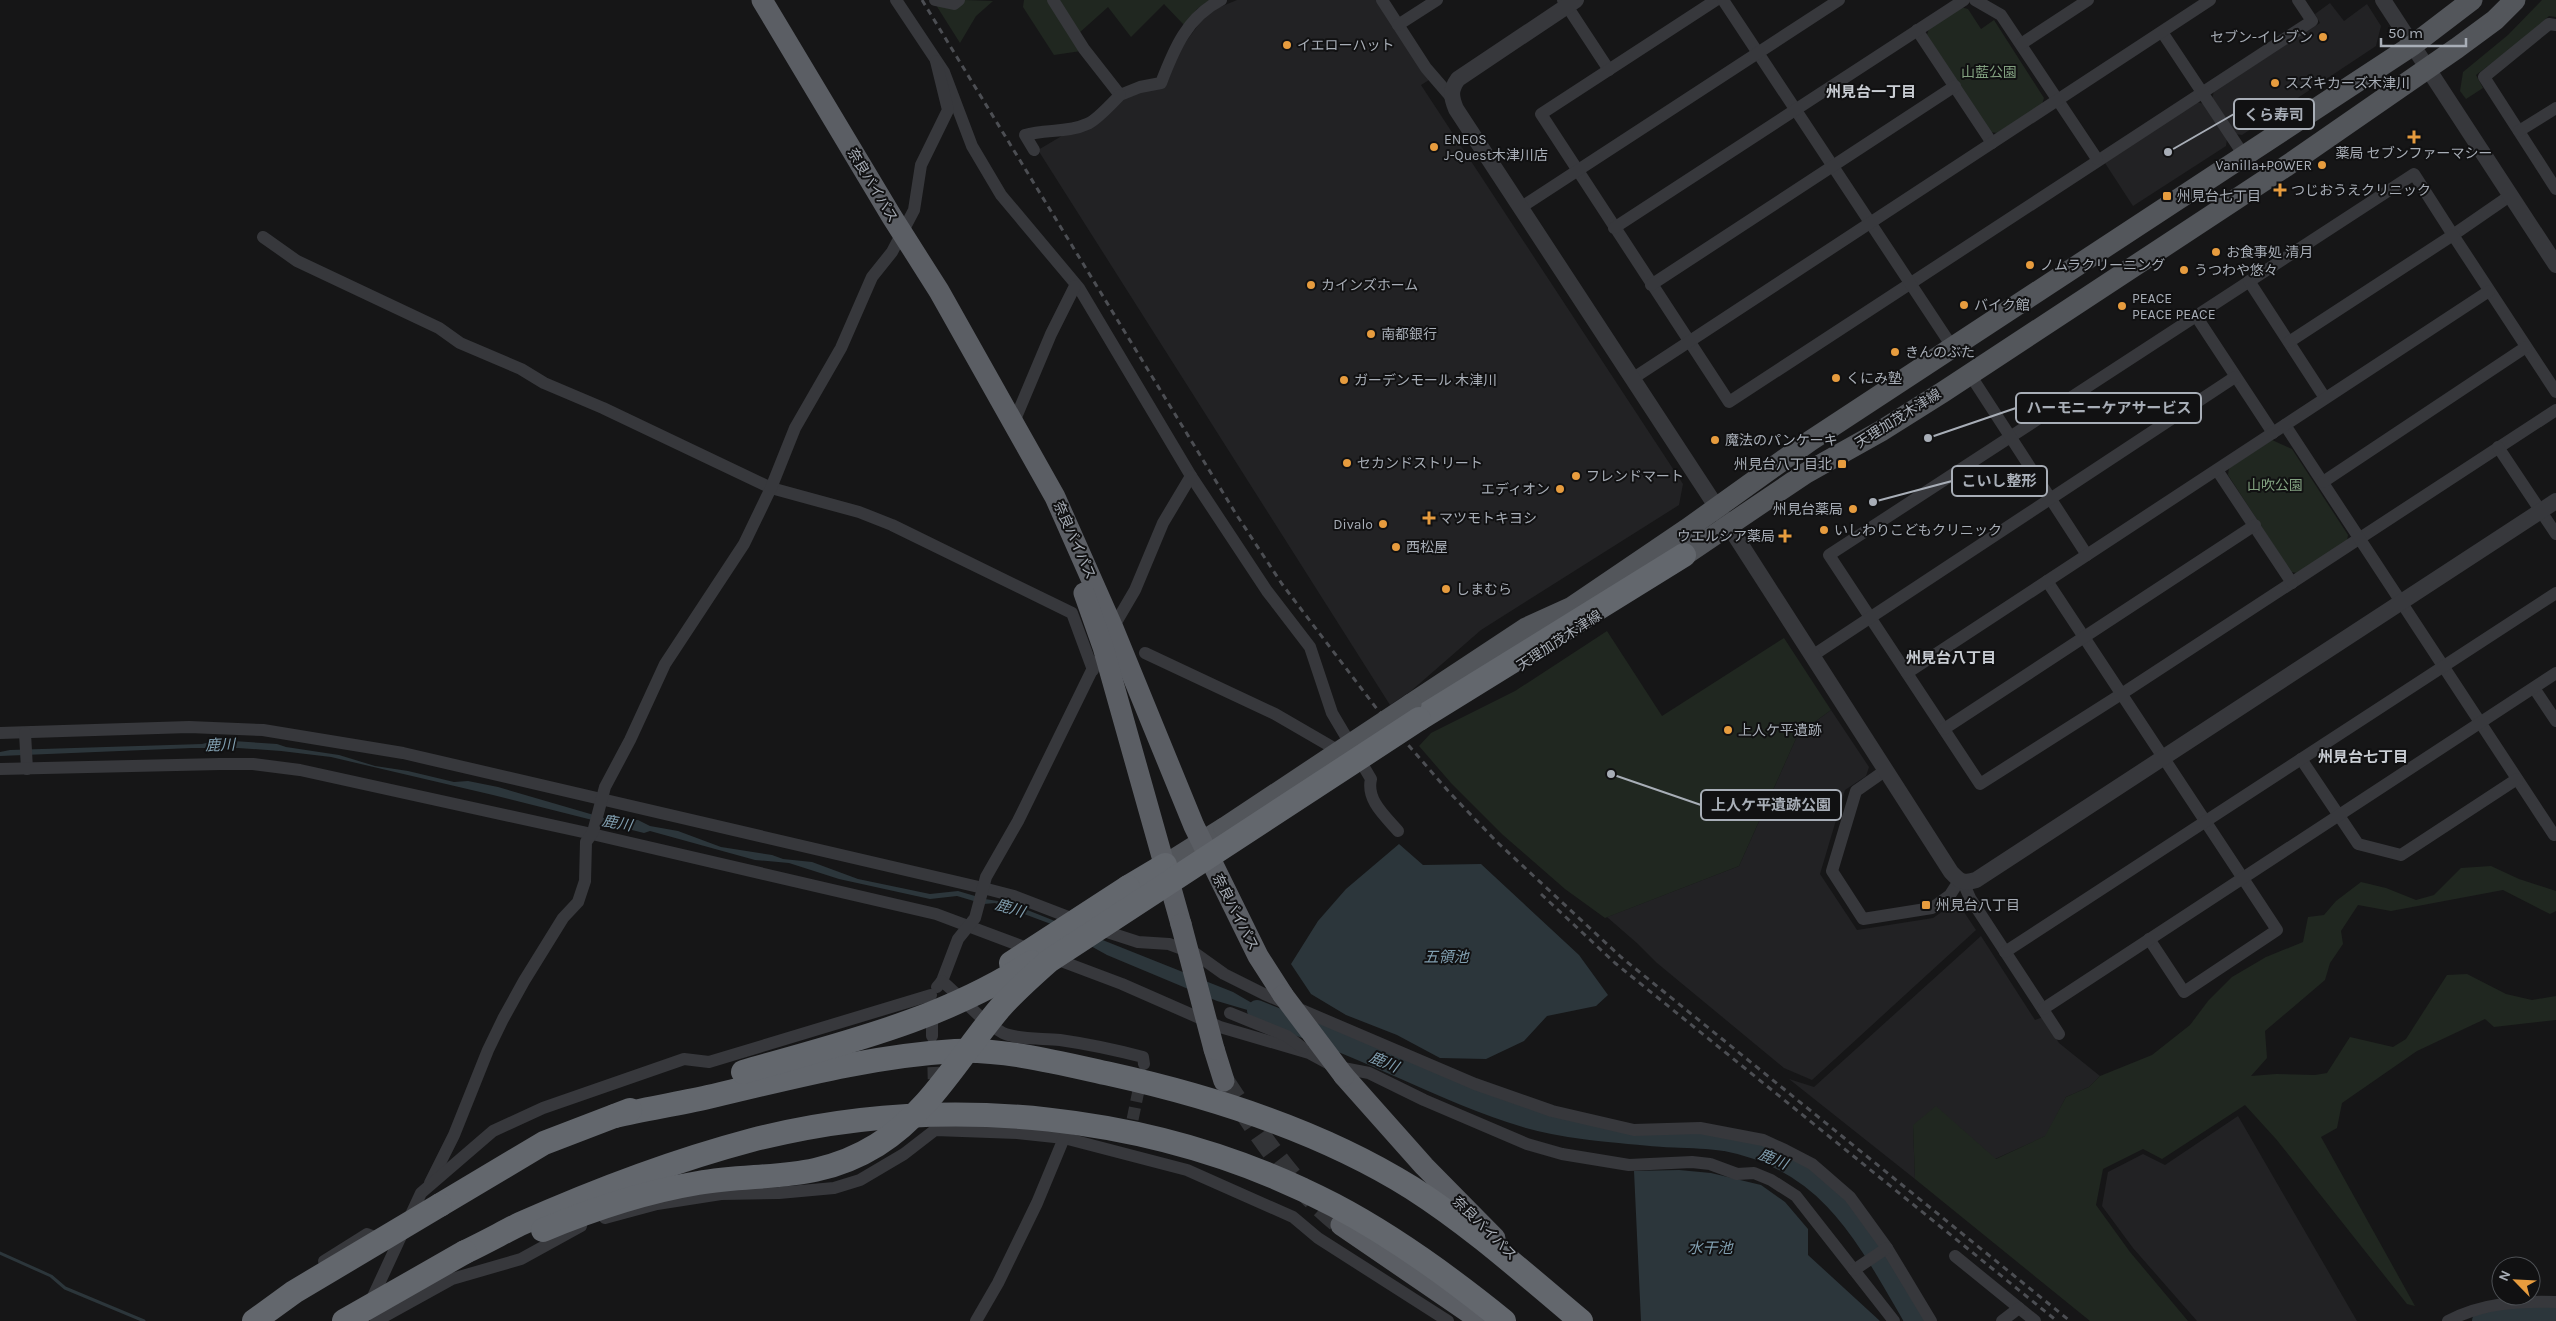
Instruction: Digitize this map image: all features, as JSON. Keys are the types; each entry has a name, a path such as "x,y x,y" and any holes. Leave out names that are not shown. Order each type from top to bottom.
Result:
{"highway":[{"name":"奈良バイパス","path":"762,0 939,291 1055,497 1113,628 1201,843 1258,956 1283,996 1344,1076 1430,1173 1581,1321"},
{"name":"奈良バイパス","path":"1014,422 1025,458 1075,568 1103,647 1224,1081"},
{"path":"743,1072 902,1026 982,992 1418,715 1684,555"},
{"path":"474,1248 543,1230 617,1202 691,1184 812,1172 848,1160 878,1144 919,1109 1000,1008 1049,961 1557,622 1572,607"},
{"path":"254,1321 294,1292 378,1240 544,1143 947,996 1025,955 1128,887 1165,865"},
{"path":"734,1179 787,1185 819,1182 851,1172 882,1156 904,1139 936,1108 1001,1023 1033,988 1056,970 1141,913 1172,889"},
{"path":"615,1116 799,1076 931,1053 958,1051 1005,1054 1080,1067 1165,1087 1238,1109 1309,1136 1376,1167 1417,1192 1474,1232 1581,1321"},
{"path":"344,1321 518,1225 607,1188 700,1155 752,1140 844,1122 942,1115 1032,1118 1121,1130 1214,1155 1293,1186 1339,1208 1405,1247 1504,1321"},
{"path":"1341,1226 1480,1321"}],"main road":[{"name":"天理加茂木津線","path":"1572,607 1717,508 1810,441 2413,45 2472,0"},
{"name":"天理加茂木津線","path":"1684,555 1806,473 1881,431 2285,167 2428,69 2495,20 2515,0"},
{"path":"1172,889 1210,862 1229,837 1418,715"},
{"path":"1165,865 1201,843 1229,837"}],"street":[{"path":"935,0 954,4 959,0"},
{"path":"1053,0 1084,50 1120,95"},
{"path":"1034,150 1025,135 1040,130 1057,131 1089,124 1120,95 1140,87 1161,83 1172,50 1192,21 1208,7 1221,0"},
{"path":"1382,0 1426,68 1451,96 1456,109 1520,208 1729,526 1951,872 1961,882 2059,1034"},
{"path":"1398,25 1437,0"},
{"path":"1716,0 1541,114 1729,402 2097,159 2312,21 2298,0"},
{"path":"1722,0 1953,348"},
{"path":"1520,208 1839,0"},
{"path":"1614,228 1964,0"},
{"path":"1975,0 2002,15 2097,159"},
{"path":"2021,44 2088,0"},
{"path":"1632,379 2210,0"},
{"path":"2383,0 2556,265"},
{"path":"901,2 951,86 972,146 1000,195 1075,286 1191,476 1267,591 1310,647 1332,713 1371,778 1368,789 1379,810 1398,831"},
{"path":"1451,96 1453,86 1465,72 1568,2 1608,70"},
{"path":"2555,186 2484,77 2549,24 2556,24"},
{"path":"1917,30 1992,143"},
{"path":"2162,32 2244,157"},
{"path":"430,1183 454,1135 503,1019 563,918 578,902 585,881 586,842 593,833 600,802 665,664 744,544 771,488 795,428 841,348 872,277 892,252 914,210 921,165 948,110 936,61"},
{"path":"1651,285 1955,86"},
{"path":"2519,131 2556,108"},
{"path":"2556,392 2414,174 1829,555 1980,784 2123,693 2556,410"},
{"path":"2289,342 2511,196"},
{"path":"263,237 297,261 439,328 460,343 521,369 544,383 603,408 771,488 859,512 892,525 1072,613 1093,670"},
{"path":"2249,281 2326,398"},
{"path":"1014,422 1051,334 1075,286"},
{"path":"1907,674 2489,291"},
{"path":"2196,316 2273,433"},
{"path":"2323,482 2526,348"},
{"path":"1969,373 2087,555"},
{"path":"1812,656 2235,377"},
{"path":"2285,426 2554,835 2556,834"},
{"path":"2498,447 2556,534"},
{"path":"2217,470 2292,582"},
{"path":"362,1321 420,1193 493,1132 543,1108 684,1059 709,1062 825,1029 931,995 942,981 958,939 972,922 986,877 1018,821 1103,647 1135,590 1167,515 1191,476"},
{"path":"1886,770 1856,792 1832,871 1863,919 1932,908 1950,895 1961,882 1976,880 2556,501"},
{"path":"1944,729 2255,525"},
{"path":"2047,581 2123,693 2277,930 2184,992 2150,939"},
{"path":"2006,952 2556,593"},
{"path":"1145,653 1275,714 1344,754 1357,755"},
{"path":"2043,1009 2556,674"},
{"path":"2534,688 2556,721"},
{"path":"0,733 25,734 189,727 273,731 404,753 600,802 1014,896 1120,937 1138,942 1169,944 1196,954 1224,974 1264,994 1475,1084 1552,1111 1634,1130 1700,1128 1764,1140 1812,1164 1850,1197 1887,1248 1932,1321"},
{"path":"25,734 26,767"},
{"path":"2301,759 2358,844 2401,855 2517,779"},
{"path":"0,770 26,767 254,764 300,770 593,833 972,922 1220,1027 1309,1053"},
{"path":"942,981 1002,1032 1011,1035 1062,1040 1124,1052 1143,1057 1144,1064"},
{"path":"931,995 932,1036"},
{"path":"1230,1013 1287,1036 1309,1053 1333,1066 1369,1073 1504,1135 1562,1154 1629,1165 1692,1162 1710,1164 1737,1174 1754,1172 1796,1196 1894,1321"},
{"path":"376,1321 452,1279 521,1259 574,1228 603,1218 656,1204 721,1194 778,1193 834,1188 860,1180 904,1154 935,1130 1017,1133 1064,1138 1127,1149 1188,1170 1292,1218 1318,1238 1440,1319"},
{"path":"976,1321 998,1283 1037,1203 1064,1138"},
{"path":"241,1321 321,1263 367,1234 397,1245"},
{"path":"1854,1270 1887,1248"},
{"path":"1955,1256 2035,1321"},
{"path":"2448,1321 2465,1312 2515,1301 2556,1302"},
{"path":"2002,1321 2019,1308"}],"shaded area":[{"path":"1237,0 1377,0 1429,80 1421,85 1683,484 1679,505 1481,630 1411,691 1390,705 1038,150 1126,98 1151,88 1208,12"},
{"path":"2330,3 2344,21 2367,4 2381,26 2376,46 2242,135 2235,134 2212,99 2214,91 2320,23 2315,14"},
{"path":"2197,102 2204,104 2227,139 2226,146 2133,206 2105,163"},
{"path":"1831,710 1869,767 1866,776 1845,790 1820,874 1857,930 1933,918 1949,907 1962,909 1976,930 1812,1080 1784,1068 1657,963 1607,917 1739,866 1798,734"},
{"path":"1981,936 2035,1020 2043,1017 2059,1043 2100,1076 2089,1087 2066,1097 2046,1136 1995,1159 1913,1125 1915,1179 1789,1079 1814,1087"},
{"path":"2238,1116 2357,1321 2197,1321 2133,1248 2102,1206 2108,1172 2143,1154 2165,1165"}],"green space":[{"path":"965,0 993,1 976,16 960,43 936,5"},
{"path":"1024,0 1049,0 1081,51 1054,55 1023,7"},
{"path":"1057,0 1210,0 1197,9 1184,25 1164,4 1131,37 1108,7 1079,33"},
{"path":"2542,0 2556,0 2556,17 2549,16 2524,39 2476,75 2483,88 2466,99 2460,91 2463,72 2508,35"},
{"name":"山藍公園","path":"1961,7 1968,9 1981,29 1994,20 2044,98 2042,104 1997,133 1990,132 1927,35 1929,28"},
{"name":"山吹公園","path":"2272,440 2292,449 2348,535 2347,541 2297,573 2291,572 2228,475 2229,468"},
{"path":"1607,631 1662,716 1784,638 1831,710 1798,734 1739,866 1605,918 1565,889 1503,835 1451,783 1419,746 1431,733 1515,691"},
{"path":"2491,866 2519,879 2556,891 2556,911 2550,914 2503,890 2391,911 2358,905 2341,931 2343,944 2330,963 2325,980 2265,1031 2267,1058 2251,1076 2276,1074 2315,1075 2327,1073 2350,1037 2393,1047 2406,1039 2447,975 2467,974 2506,994 2532,1000 2556,996 2556,1020 2494,1027 2485,1019 2417,1051 2342,1103 2337,1128 2321,1137 2415,1306 2407,1304 2276,1139 2245,1105 2162,1159 2143,1149 2103,1169 2096,1205 2130,1252 2188,1321 2090,1321 1915,1179 1913,1125 1936,1106 1996,1159 2045,1136 2066,1097 2089,1087 2100,1076 2152,1055 2190,1025 2208,1001 2232,977 2266,957 2303,942 2308,917 2324,915 2336,901 2361,882 2386,888 2416,900 2434,895 2461,868"}],"water":[{"path":"218,740 277,744 339,755 375,766 408,771 454,782 468,781 498,787 611,820 638,820 650,826 678,831 721,847 772,855 783,859 812,862 858,879 930,894 958,891 985,899 1010,903 1233,992 1281,1020 1217,1001 1107,955 1051,924 995,903 984,904 957,896 930,899 839,879 789,863 755,860 650,831 644,833 331,757 238,748 192,748 0,756 0,752 10,750 202,744"},
{"name":"五領池","path":"1399,844 1423,865 1481,864 1579,955 1608,995 1596,1006 1547,1016 1524,1041 1486,1059 1440,1058 1397,1035 1346,1015 1311,994 1291,964 1318,921 1346,889"},
{"name":"水干池","path":"1679,1170 1711,1173 1761,1185 1785,1202 1808,1229 1808,1255 1880,1321 1641,1321 1634,1171"}],"waterway":[{"name":"鹿川","path":"1257,1010 1339,1041 1480,1102 1524,1117 1558,1125 1593,1130 1725,1141 1761,1151 1792,1166 1818,1185 1841,1207 1861,1232 1915,1321"},
{"path":"0,1253 51,1276 65,1288 144,1321"},
{"name":"鹿川","path":"2482,1321 2506,1316 2556,1315"}],"tunnel":[{"path":"933,1049 934,1091"},
{"path":"1129,1137 1141,1078"},
{"path":"1224,1081 1263,1139 1291,1176 1306,1193 1341,1225"}],"railway":[{"path":"922,0 1236,514 1282,584 1377,709 1449,792 1497,842 1621,957 2070,1321"},
{"path":"1541,894 1615,963 2057,1321"}],"place":[{"name":"セブン-イレブン","path":"2323,37"},
{"name":"イエローハット","path":"1287,45"},
{"name":"スズキカーズ木津川","path":"2275,83"},
{"name":"薬局 セブンファーマシー","path":"2414,137"},
{"name":"ENEOS J-Quest木津川店","path":"1434,147"},
{"name":"くら寿司","path":"2168,152"},
{"name":"Vanilla+POWER","path":"2322,165"},
{"name":"つじおうえクリニック","path":"2280,190"},
{"name":"州見台七丁目","path":"2167,196"},
{"name":"お食事処 清月","path":"2216,252"},
{"name":"ノムラクリーニング","path":"2030,265"},
{"name":"うつわや悠々","path":"2184,270"},
{"name":"カインズホーム","path":"1311,285"},
{"name":"バイク館","path":"1964,305"},
{"name":"PEACE PEACE PEACE","path":"2122,306"},
{"name":"南都銀行","path":"1371,334"},
{"name":"きんのぶた","path":"1895,352"},
{"name":"くにみ塾","path":"1836,378"},
{"name":"ガーデンモール 木津川","path":"1344,380"},
{"name":"ハーモニーケアサービス","path":"1928,438"},
{"name":"魔法のパンケーキ","path":"1715,440"},
{"name":"セカンドストリート","path":"1347,463"},
{"name":"州見台八丁目北","path":"1842,464"},
{"name":"フレンドマート","path":"1576,476"},
{"name":"エディオン","path":"1560,489"},
{"name":"こいし整形","path":"1873,502"},
{"name":"州見台薬局","path":"1853,509"},
{"name":"マツモトキヨシ","path":"1429,518"},
{"name":"Divalo","path":"1383,524"},
{"name":"いしわりこどもクリニック","path":"1824,530"},
{"name":"ウエルシア薬局","path":"1785,536"},
{"name":"西松屋","path":"1396,547"},
{"name":"しまむら","path":"1446,589"},
{"name":"上人ケ平遺跡","path":"1728,730"},
{"name":"上人ケ平遺跡公園","path":"1611,774"},
{"name":"州見台八丁目","path":"1926,905"}],"district":[{"name":"州見台一丁目","path":"1871,92"},
{"name":"州見台八丁目","path":"1951,658"},
{"name":"州見台七丁目","path":"2363,757"}]}
